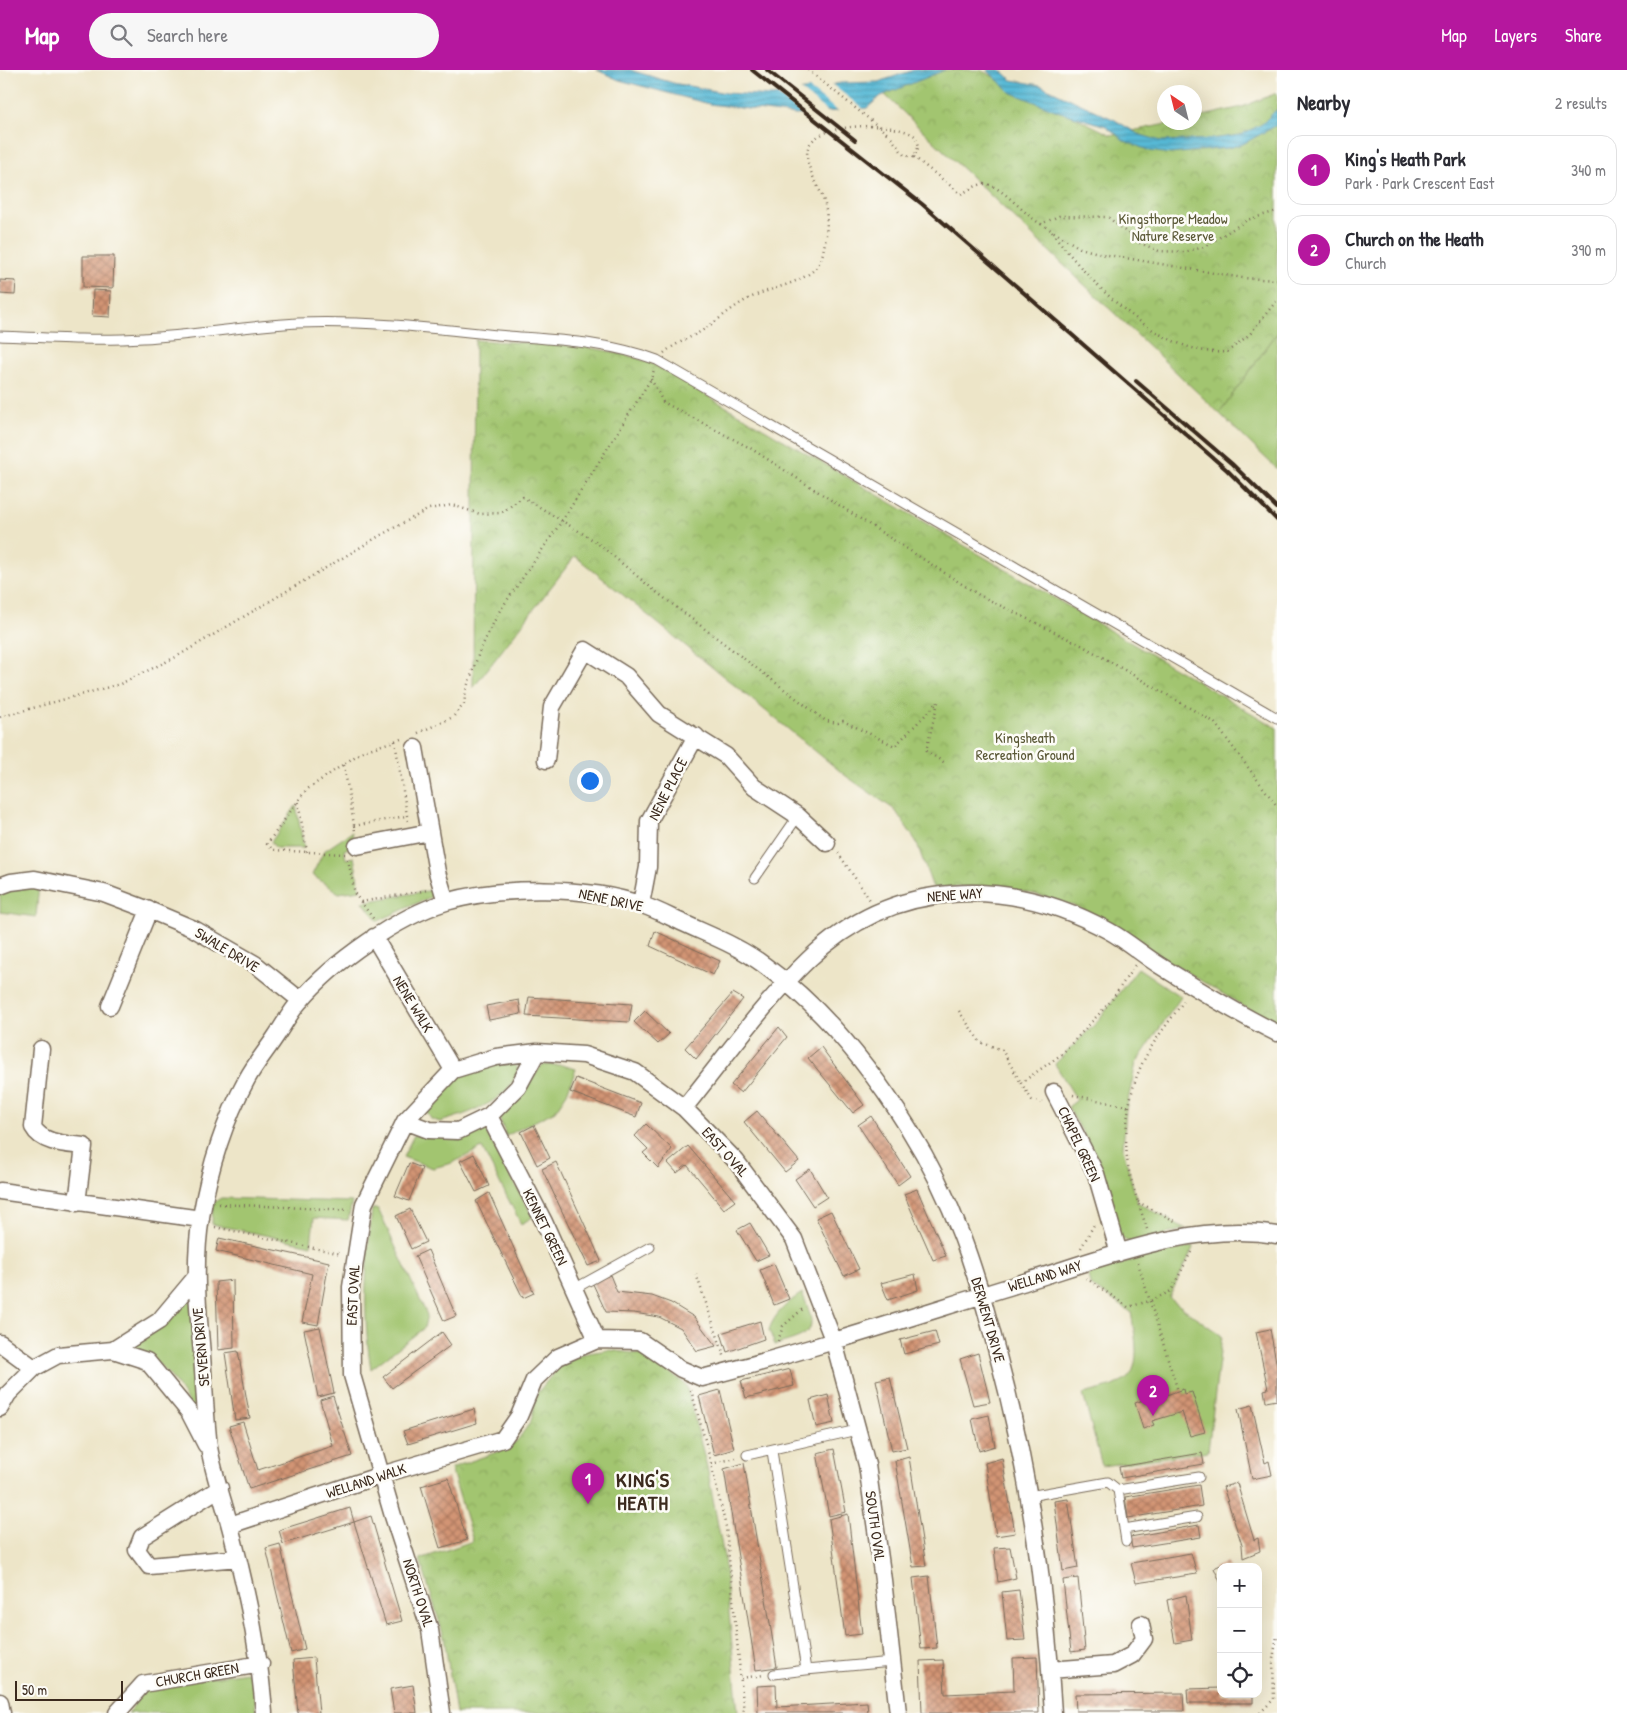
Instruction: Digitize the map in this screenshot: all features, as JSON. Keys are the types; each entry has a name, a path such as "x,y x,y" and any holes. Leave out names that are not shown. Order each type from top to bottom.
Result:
{"street":[{"path":"546,760 552,707 585,650 626,676 659,714 726,756 754,787 798,816 827,843"},
{"name":"NENE PLACE","path":"641,904 648,867 649,821 696,736"},
{"path":"415,748 426,812 444,895"},
{"path":"354,850 430,832"},
{"name":"SWALE DRIVE","path":"0,886 11,882 43,880 104,893 194,929 255,964 300,1000"},
{"name":"NENE DRIVE","path":"300,1000 339,964 374,937 444,895 506,892 559,891 602,895 641,904 740,949 787,983"},
{"name":"NENE WAY","path":"684,1108 787,983 826,944 876,913 916,898 936,894 999,893 1043,902 1073,913 1110,931 1194,987 1277,1033"},
{"path":"110,1006 148,910"},
{"name":"NENE WALK","path":"374,937 453,1070"},
{"name":"DERWENT DRIVE","path":"787,983 818,1012 846,1043 908,1127 936,1176 963,1234 982,1295 1013,1411 1036,1530 1053,1713"},
{"name":"SEVERN DRIVE","path":"264,1713 260,1664 238,1558 210,1451 195,1278 202,1215 218,1146 247,1078 300,1000"},
{"path":"40,1049 33,1127 44,1138 60,1143 84,1146 77,1203"},
{"path":"405,1121 429,1130 458,1131 489,1116 518,1087 537,1052"},
{"name":"EAST OVAL","path":"381,1475 352,1375 351,1287 364,1204 405,1121 453,1070 496,1058 537,1052 584,1055 635,1072 684,1108 736,1160 794,1239 834,1342"},
{"name":"CHAPEL GREEN","path":"1054,1092 1096,1174 1107,1212 1126,1252"},
{"name":"KENNET GREEN","path":"489,1116 544,1222 597,1340"},
{"path":"0,1191 77,1203 202,1215"},
{"name":"WELLAND WAY","path":"685,1371 702,1378 781,1357 1152,1245 1192,1236 1249,1232 1277,1235"},
{"path":"113,1350 159,1321 195,1278"},
{"path":"597,1340 640,1341 685,1371"},
{"name":"WELLAND WALK","path":"230,1525 381,1475 503,1439 519,1416 534,1380 558,1357 597,1340"},
{"name":"SOUTH OVAL","path":"834,1342 867,1465 898,1713"},
{"path":"0,1343 34,1368"},
{"path":"0,1408 8,1394 34,1368 58,1355 113,1350 147,1361 189,1412 210,1451"},
{"name":"NORTH OVAL","path":"381,1475 430,1630 442,1713"},
{"path":"220,1488 142,1537 137,1550 150,1566 238,1558"},
{"path":"1050,1670 1113,1666 1132,1655 1144,1639 1141,1624"},
{"name":"CHURCH GREEN","path":"117,1713 143,1684 260,1664"},
{"path":"0,1702 2,1713"}],"lane":[{"path":"0,336 142,338 297,324 382,324 598,345 635,352 657,360 1277,718"},
{"path":"755,878 798,816"},
{"path":"574,1289 650,1247"},
{"path":"747,1455 772,1451 857,1430"},
{"path":"772,1451 806,1670"},
{"path":"1118,1490 1199,1477"},
{"path":"1029,1496 1108,1482 1118,1490 1126,1541"},
{"path":"1124,1529 1198,1517"},
{"path":"774,1674 892,1662"}],"path":[{"path":"808,70 889,135 904,155 914,157 961,194 982,184 990,185 1017,204 1030,218 1080,248 1102,254 1243,278 1277,280"},
{"path":"657,360 668,349 704,330 748,299 800,278 817,267 824,251 826,221 825,205 807,158 808,150 815,137 834,130 850,128 897,128 906,131 916,138 918,146 914,157"},
{"path":"1041,224 1059,216 1108,217 1138,242 1159,252 1184,252 1204,247 1247,220 1277,210"},
{"path":"1052,232 1075,260 1131,313 1164,338 1197,351 1227,352 1250,334 1277,300"},
{"path":"354,850 307,852 273,850 266,844 306,790 363,751 395,741 453,717 464,704 480,650 498,612 562,521 652,380 663,402 750,448 979,595 1083,646 1214,722 1277,806"},
{"path":"0,717 120,684 160,665 429,509 452,506 480,514 501,513 523,497 595,541 655,591 826,721 838,723 844,721 895,746 938,702 926,751 945,763"},
{"path":"395,741 410,836"},
{"path":"298,801 307,852"},
{"path":"354,826 426,812"},
{"path":"827,843 838,852 849,872 861,884 876,913"},
{"path":"361,902 444,895"},
{"path":"1021,1083 1062,1054 1111,1000 1143,953"},
{"path":"1152,1245 1138,1202 1126,1155 1130,1106 1137,1074 1145,1058 1194,987"},
{"path":"959,1011 980,1042 1002,1050 1032,1100 1052,1107 1062,1107"},
{"path":"1054,1092 1130,1106"},
{"path":"1107,1212 1098,1216 1077,1255 1079,1266 1086,1279 1128,1307 1150,1301 1171,1291 1192,1236 1182,1225 1138,1202"},
{"path":"202,1215 363,1210"},
{"path":"202,1215 356,1257"},
{"path":"1126,1252 1150,1301 1178,1391"},
{"path":"696,1274 729,1371"},
{"path":"781,1357 777,1342 783,1326 806,1306 801,1292 813,1288"},
{"path":"685,1371 711,1464 726,1527 744,1713"},
{"path":"711,1464 747,1455"},
{"path":"1274,1699 1277,1636"},
{"path":"741,1678 774,1674"},
{"path":"1260,1713 1277,1695"}],"green space":[{"name":"Kingsthorpe Meadow Nature Reserve","path":"937,70 980,70 1111,135 1157,126 1157,130 1202,130 1202,116 1242,107 1277,93 1277,333 1219,413 881,91"},
{"path":"1277,333 1277,469 1219,413"},
{"name":"Kingsheath Recreation Ground","path":"475,340 566,345 611,352 653,364 1277,728 1277,1026 1077,907 1039,895 1006,889 989,887 933,888 916,841 895,810 846,776 575,556 473,688"},
{"path":"296,806 304,848 276,848 271,842"},
{"path":"352,832 354,845 344,850 346,859 354,857 360,890 339,893 312,875 324,851"},
{"path":"39,884 36,917 0,912 0,893"},
{"path":"433,890 435,895 378,921 363,902"},
{"path":"1138,968 1181,997 1136,1063 1126,1110 1123,1148 1137,1202 1186,1229 1131,1243 1119,1237 1098,1159 1068,1107 1077,1100 1055,1064 1096,1023"},
{"path":"513,1060 518,1069 514,1080 507,1090 497,1098 475,1110 451,1119 440,1122 431,1119 425,1109 452,1081 470,1071"},
{"path":"542,1065 562,1065 576,1069 567,1093 555,1111 506,1136 499,1117 518,1099"},
{"path":"482,1124 533,1217 521,1224 482,1148 452,1163 433,1168 403,1157 414,1135 433,1138"},
{"path":"221,1198 352,1202 348,1220 314,1218 311,1245 212,1224 213,1203"},
{"path":"372,1209 378,1209 427,1315 424,1328 371,1369 368,1348 366,1289"},
{"path":"1194,1246 1169,1298 1222,1336 1208,1451 1102,1466 1083,1394 1120,1383 1128,1378 1133,1370 1136,1351 1131,1312 1090,1285 1088,1274 1144,1257"},
{"path":"802,1293 810,1316 811,1324 809,1330 798,1338 775,1345 769,1330 771,1324 782,1309"},
{"path":"187,1299 191,1299 198,1409 193,1410 162,1367 135,1348 135,1344 173,1317"},
{"path":"608,1350 640,1354 665,1368 686,1385 707,1467 724,1557 738,1713 456,1713 444,1637 420,1559 473,1541 451,1468 500,1451 517,1441 531,1421 537,1393 558,1368 582,1354"},
{"path":"246,1672 254,1679 256,1713 128,1713 147,1687"}],"water":[{"path":"597,70 630,70 673,83 726,93 772,96 841,83 878,82 914,70 945,70 881,96 867,108 796,115 709,104 619,80"},
{"path":"987,70 1001,70 1012,80 1040,85 1115,120 1138,134 1161,141 1211,139 1240,135 1262,124 1277,109 1277,125 1243,144 1228,148 1170,154 1150,151 1125,141 1106,126 1060,112 1010,92"}],"pier":[{"path":"830,83 866,111 840,113 807,87"},
{"path":"798,88 830,114 804,116 775,93"}],"building":[{"path":"83,256 114,256 113,288 83,287"},
{"path":"0,280 16,281 15,295 0,294"},
{"path":"93,290 111,291 110,317 92,316"},
{"path":"655,931 720,961 713,975 650,946"},
{"path":"733,993 743,999 696,1059 685,1048"},
{"path":"529,997 632,1004 629,1022 526,1016"},
{"path":"519,1000 521,1014 489,1020 486,1006"},
{"path":"645,1011 669,1034 658,1044 634,1022"},
{"path":"779,1027 787,1037 741,1093 731,1085"},
{"path":"821,1047 864,1105 853,1113 808,1058"},
{"path":"576,1078 641,1103 636,1117 570,1092"},
{"path":"757,1111 799,1161 785,1172 744,1122"},
{"path":"871,1116 910,1176 898,1185 858,1125"},
{"path":"646,1124 672,1149 658,1168 643,1153 648,1149 635,1136"},
{"path":"534,1125 550,1158 537,1165 521,1132"},
{"path":"688,1146 735,1201 724,1209 687,1165 677,1173 668,1163"},
{"path":"474,1154 489,1186 476,1192 460,1161"},
{"path":"556,1162 601,1261 588,1266 542,1169"},
{"path":"409,1163 422,1168 409,1201 395,1196"},
{"path":"810,1169 827,1197 813,1206 795,1179"},
{"path":"917,1189 946,1256 933,1260 904,1194"},
{"path":"489,1193 534,1293 523,1298 476,1201"},
{"path":"410,1209 426,1242 411,1249 396,1216"},
{"path":"831,1211 859,1269 844,1276 816,1218"},
{"path":"750,1223 769,1255 756,1261 737,1230"},
{"path":"219,1238 329,1262 318,1325 302,1322 312,1274 216,1251"},
{"path":"428,1250 456,1316 444,1321 415,1256"},
{"path":"774,1264 789,1299 774,1305 760,1270"},
{"path":"915,1274 918,1290 888,1300 881,1283"},
{"path":"610,1275 617,1292 652,1296 671,1303 694,1317 716,1346 697,1351 681,1328 659,1317 634,1313 606,1312 592,1282"},
{"path":"233,1280 234,1348 218,1350 216,1282"},
{"path":"760,1321 764,1339 727,1352 721,1333"},
{"path":"320,1327 334,1393 318,1397 304,1330"},
{"path":"1270,1329 1277,1367 1277,1400 1266,1402 1264,1390 1268,1389 1256,1332"},
{"path":"935,1331 939,1345 904,1354 900,1340"},
{"path":"442,1332 451,1345 392,1388 383,1377"},
{"path":"238,1351 250,1418 235,1420 225,1353"},
{"path":"978,1353 990,1402 973,1405 960,1359"},
{"path":"790,1369 794,1386 746,1398 741,1381"},
{"path":"890,1377 907,1448 892,1451 876,1380"},
{"path":"1183,1389 1184,1394 1192,1392 1205,1432 1190,1436 1182,1412 1152,1421 1154,1425 1143,1429 1135,1403 1146,1399 1147,1402"},
{"path":"720,1390 734,1449 714,1455 699,1396"},
{"path":"828,1395 834,1423 816,1427 810,1400"},
{"path":"333,1396 352,1456 249,1489 229,1426 243,1422 258,1470 333,1446 320,1400"},
{"path":"1252,1405 1265,1463 1269,1461 1272,1475 1252,1479 1238,1409"},
{"path":"474,1409 477,1423 408,1444 403,1431"},
{"path":"989,1415 995,1446 979,1451 972,1419"},
{"path":"834,1449 846,1512 829,1516 817,1453"},
{"path":"1202,1453 1204,1464 1121,1478 1119,1467"},
{"path":"909,1457 926,1566 913,1567 895,1461"},
{"path":"1002,1458 1015,1533 996,1536 985,1463"},
{"path":"744,1463 777,1667 756,1670 724,1469"},
{"path":"448,1478 467,1540 440,1548 421,1486"},
{"path":"1237,1483 1254,1540 1258,1538 1260,1551 1243,1558 1242,1545 1223,1487"},
{"path":"1199,1485 1202,1506 1128,1518 1125,1497"},
{"path":"1068,1499 1078,1568 1063,1571 1054,1501"},
{"path":"350,1508 354,1522 283,1544 279,1530"},
{"path":"848,1514 862,1634 845,1636 829,1519"},
{"path":"371,1516 402,1621 386,1625 354,1522"},
{"path":"1199,1525 1201,1537 1132,1548 1130,1537"},
{"path":"280,1544 305,1649 291,1653 266,1548"},
{"path":"1010,1547 1016,1578 998,1582 994,1548"},
{"path":"1191,1553 1197,1574 1136,1583 1131,1563"},
{"path":"929,1576 937,1648 921,1649 913,1578"},
{"path":"1078,1578 1085,1650 1071,1652 1063,1580"},
{"path":"1019,1590 1025,1640 1007,1641 1002,1592"},
{"path":"1186,1595 1192,1640 1175,1643 1167,1600"},
{"path":"1037,1657 1039,1713 922,1713 920,1661 943,1660 945,1694 1014,1691 1013,1658"},
{"path":"314,1658 319,1713 298,1713 293,1660"},
{"path":"413,1685 417,1713 394,1713 390,1689"},
{"path":"776,1685 777,1707 867,1702 868,1713 758,1713 757,1686"},
{"path":"1217,1688 1217,1698 1253,1698 1253,1703 1188,1703 1187,1689"},
{"path":"1183,1693 1184,1711 1076,1711 1075,1694"}],"railway":[{"path":"752,70 922,204 1227,470 1277,520"},
{"path":"767,70 855,140"},
{"path":"1136,381 1232,464 1277,508"}],"place":[{"name":"Church on the Heath","path":"1153,1416"},
{"name":"King's Heath Park","path":"588,1504"}],"district":[{"name":"KING'S HEATH","path":"643,1492"}]}
